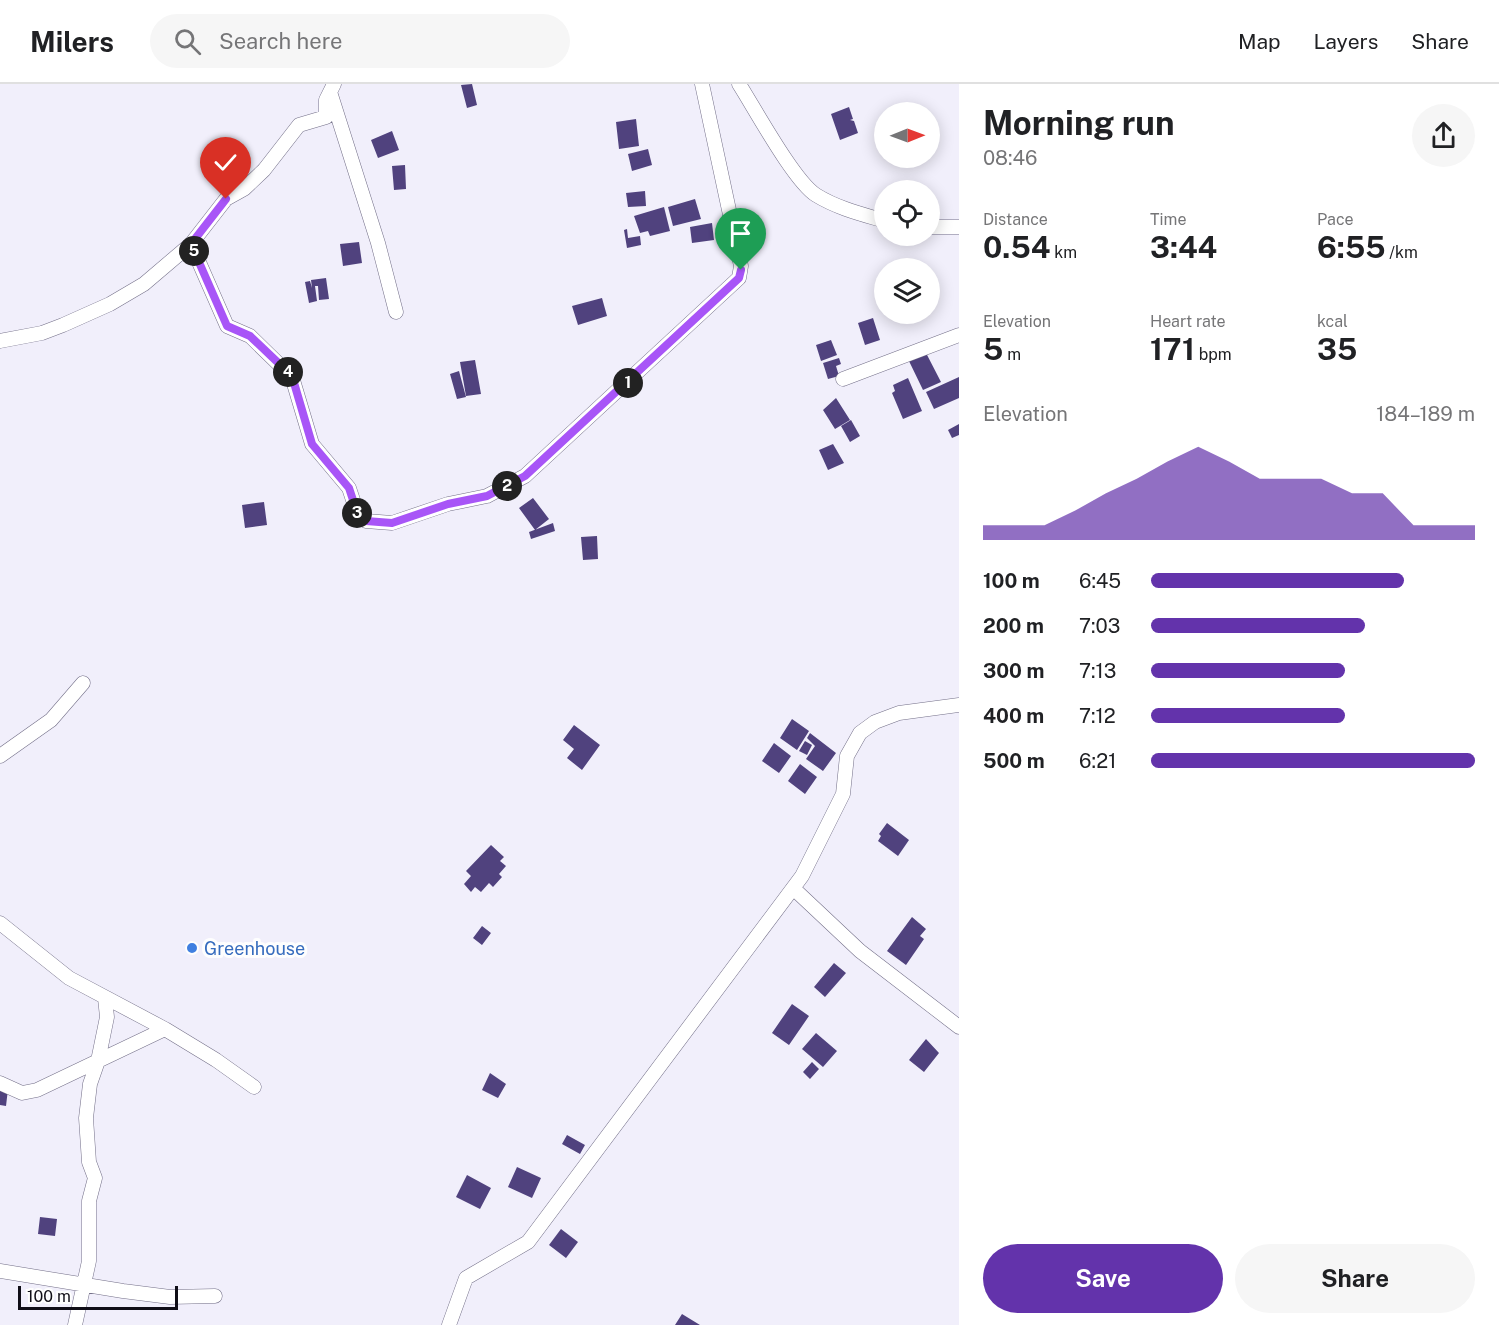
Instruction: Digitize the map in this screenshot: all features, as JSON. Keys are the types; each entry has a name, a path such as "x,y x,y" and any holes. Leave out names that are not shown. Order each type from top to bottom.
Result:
{"street":[{"path":"191,244 227,326 250,336 292,376 312,444 349,488 358,515 362,519 372,523 392,523 448,504 487,496 531,471 739,278 741,266 702,84"},
{"path":"739,84 799,179 814,194 842,208 874,218"},
{"path":"0,341 42,333 110,304 144,284 191,244 226,199 244,189 274,160 300,125 326,117 326,100 332,86"},
{"path":"332,86 396,312"},
{"path":"940,228 959,227"},
{"path":"843,379 959,335"},
{"path":"0,756 51,720 83,683"},
{"path":"449,1325 466,1278 528,1242 802,876 843,794 847,756 860,733 875,722 899,713 959,705"},
{"path":"793,888 860,951 959,1027"},
{"path":"0,923 69,978 165,1029 216,1060 254,1087"},
{"path":"75,1325 89,1261 89,1201 95,1178 89,1162 87,1118 90,1084 98,1061 107,1017 105,998"},
{"path":"0,1083 22,1093 37,1090 165,1029"},
{"path":"0,1271 170,1297 215,1296"}],"building":[{"path":"472,84 477,105 467,108 461,85"},
{"path":"849,107 853,119 850,120 854,121 858,133 840,140 831,114"},
{"path":"636,119 639,146 619,149 616,122"},
{"path":"392,131 399,150 378,158 371,140"},
{"path":"648,149 652,165 632,171 628,154"},
{"path":"405,165 406,189 394,190 392,166"},
{"path":"645,191 646,206 628,207 626,193"},
{"path":"695,199 701,219 673,226 668,207"},
{"path":"664,207 670,231 650,236 648,231 640,233 634,216"},
{"path":"712,223 714,240 692,243 690,227"},
{"path":"627,229 628,238 640,236 641,245 627,248 624,230"},
{"path":"359,242 362,263 343,266 340,244"},
{"path":"326,278 329,299 319,300 318,286 315,286 317,301 309,303 305,282 310,281 312,288 311,280"},
{"path":"602,298 607,316 578,325 572,306"},
{"path":"873,318 880,340 865,345 858,323"},
{"path":"831,340 837,355 821,361 816,345"},
{"path":"925,351 941,382 923,390 908,359"},
{"path":"839,358 841,364 836,366 839,376 828,379 823,363"},
{"path":"475,360 481,394 466,396 460,362"},
{"path":"459,371 466,397 457,399 450,374"},
{"path":"959,377 959,398 934,409 926,392"},
{"path":"908,378 922,411 903,419 892,393 895,391 893,385"},
{"path":"836,398 850,420 835,429 823,410"},
{"path":"851,420 860,436 850,442 841,426"},
{"path":"959,424 959,435 952,438 948,430"},
{"path":"833,444 844,463 828,470 819,450"},
{"path":"533,498 549,519 535,530 519,508"},
{"path":"264,502 267,525 245,528 242,505"},
{"path":"553,523 555,531 531,539 529,532"},
{"path":"597,536 598,559 583,560 581,537"},
{"path":"792,719 809,731 797,750 780,738"},
{"path":"574,725 600,745 582,770 567,758 574,749 563,740"},
{"path":"810,733 836,753 823,771 806,759 815,746 807,738"},
{"path":"805,741 812,745 807,755 799,751"},
{"path":"774,743 791,756 779,773 762,761"},
{"path":"800,764 817,777 805,794 788,781"},
{"path":"887,823 909,840 898,856 878,841 881,836 879,834"},
{"path":"491,845 504,857 500,861 506,866 499,874 502,877 493,887 489,883 481,892 475,887 471,892 464,884 471,876 466,871"},
{"path":"912,917 926,929 920,936 924,939 906,965 887,951"},
{"path":"482,926 491,933 482,945 473,938"},
{"path":"834,963 846,973 825,997 814,987"},
{"path":"792,1004 809,1016 789,1045 772,1033"},
{"path":"816,1033 837,1051 823,1067 802,1049"},
{"path":"926,1039 939,1053 924,1072 909,1060"},
{"path":"812,1062 819,1069 810,1079 803,1072"},
{"path":"490,1073 506,1084 498,1098 482,1090"},
{"path":"0,1088 8,1089 6,1106 0,1105"},
{"path":"567,1135 585,1145 580,1154 562,1144"},
{"path":"517,1167 541,1178 532,1198 508,1187"},
{"path":"467,1175 491,1188 480,1209 456,1197"},
{"path":"40,1217 57,1219 55,1236 38,1234"},
{"path":"561,1229 578,1242 566,1258 549,1245"},
{"path":"682,1314 700,1325 675,1325"}],"place":[{"name":"Greenhouse","path":"192,948"}],"route":[{"path":"226,199 191,244 227,326 250,336 292,376 312,444 349,488 358,515 372,523 392,523 448,504 478,499 525,476 567,440 739,278 741,270"}]}
